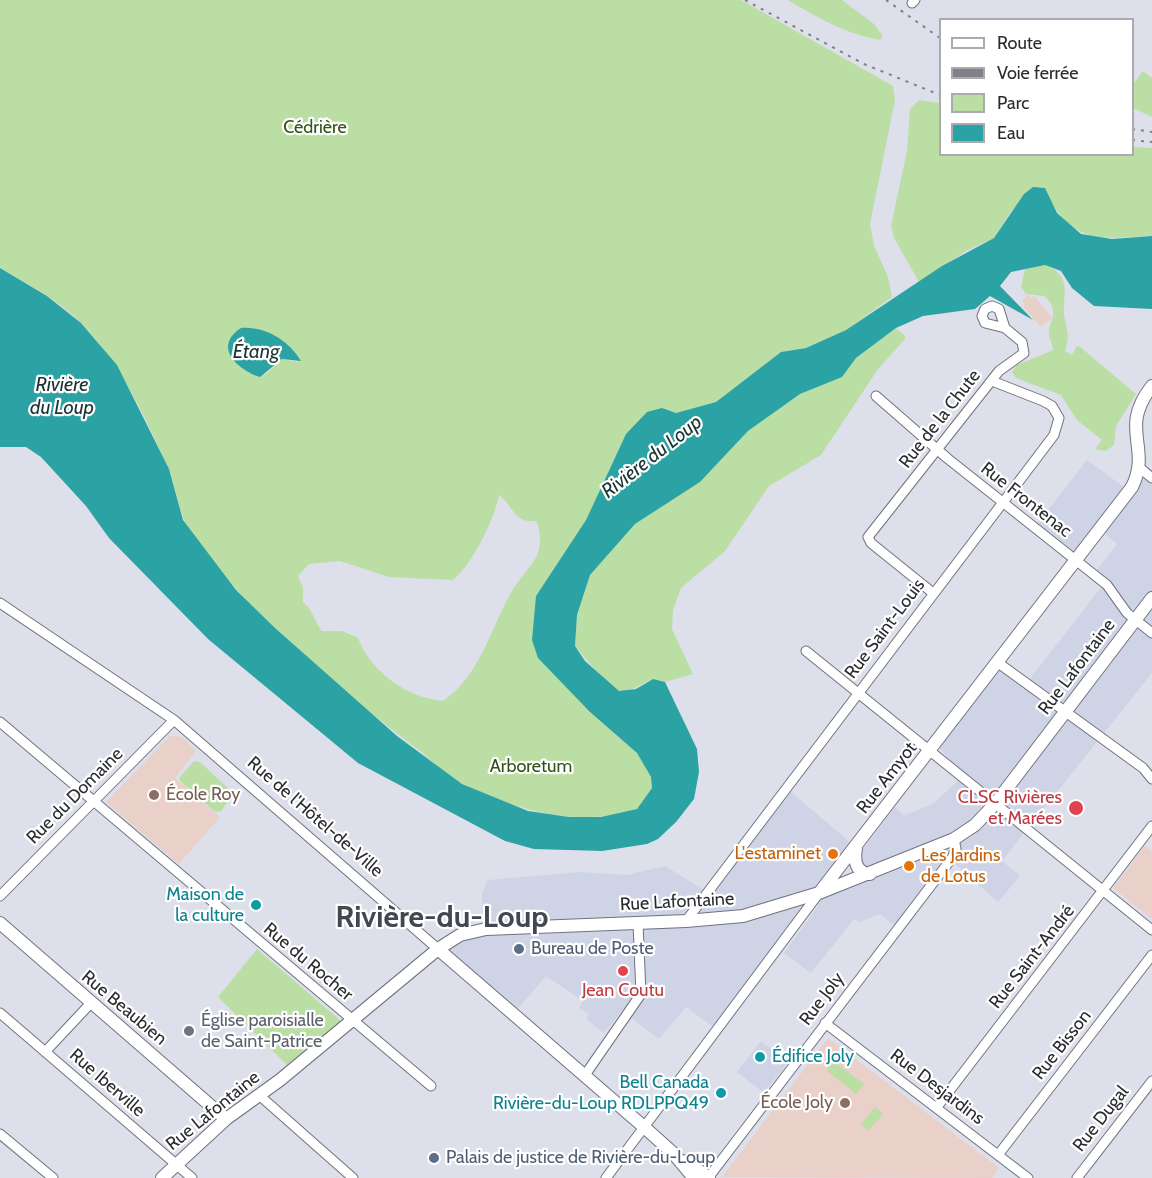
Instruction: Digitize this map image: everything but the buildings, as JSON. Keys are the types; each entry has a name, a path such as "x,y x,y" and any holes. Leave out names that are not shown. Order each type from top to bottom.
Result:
{"main road":[{"path":"1140,468 1136,414 1151,389"},
{"name":"Rue Amyot","path":"819,893 1077,561 1132,487 1140,468"},
{"name":"Rue Lafontaine","path":"162,1178 226,1119 259,1095 438,949 460,935 486,929 686,921 743,916 819,893 954,839 975,825 995,804 1152,598"},
{"path":"856,848 857,866 863,872 870,874"},
{"name":"Rue Beaubien","path":"0,923 90,1004 226,1119"},
{"name":"Rue de l'Hôtel-de-Ville","path":"438,949 673,1153"},
{"path":"673,1153 708,1178"},
{"path":"673,1153 694,1178"}],"street":[{"name":"Rue de la Chute","path":"933,593 868,539 999,371 1025,351 1022,342 1005,328"},
{"name":"Rue Saint-Louis","path":"686,921 857,692 1054,435 1059,418 1052,406 992,381"},
{"name":"Rue Frontenac","path":"876,396 1002,503 1110,588 1124,609 1152,633"},
{"path":"1140,468 1152,478"},
{"name":"Rue de l'Hôtel-de-Ville","path":"0,603 174,720 438,949"},
{"path":"806,651 1152,930"},
{"path":"997,662 1143,768 1152,779"},
{"name":"Rue du Domaine","path":"0,896 174,720"},
{"name":"Rue du Rocher","path":"0,722 431,1086"},
{"path":"1150,828 1152,815"},
{"name":"Rue Saint-André","path":"937,1107 1150,828"},
{"name":"Rue Joly","path":"708,1178 940,873 955,851 954,839"},
{"name":"Rue Amyot","path":"606,1178 819,893"},
{"path":"585,1075 641,994 638,923"},
{"name":"Rue Bisson","path":"998,1155 1152,955"},
{"path":"45,1052 90,1004"},
{"name":"Rue Iberville","path":"0,1013 192,1178"},
{"name":"Rue Desjardins","path":"825,1023 1028,1178"},
{"name":"Rue Dugal","path":"1077,1178 1152,1081"},
{"path":"259,1095 353,1178"},
{"path":"0,1134 53,1178"}],"shaded area":[{"path":"1028,295 1031,298 1034,296 1053,318 1041,327 1023,306 1025,304 1022,300"},
{"path":"1087,460 1124,487 1074,552 1038,523"},
{"path":"1143,478 1152,484 1152,673 1002,861 1020,876 998,902 955,864 960,852 959,842 970,838 994,813 973,818 948,836 869,869 862,867 861,852 895,807 904,816 934,803 964,775 932,740 993,659 1026,684 1103,585 1097,570 1117,544 1104,533"},
{"name":"École Roy","path":"170,736 182,737 196,751 175,778 220,817 179,864 106,802"},
{"path":"785,787 852,844 819,886 747,909 750,921 803,904 804,906 713,1027 686,1007 659,1039 622,1011 604,1033 586,1019 589,1014 579,1008 583,1001 546,976 516,1011 447,950 463,938 482,935 482,894 488,880 582,872 627,875 665,866 707,892"},
{"path":"953,843 951,852 894,925 880,914 859,922 854,919 811,973 784,953 816,909 821,898 846,886 851,887 913,864"},
{"path":"1145,846 1152,852 1152,919 1113,888"},
{"name":"École Joly","path":"828,1038 999,1168 992,1178 722,1177"},
{"path":"761,1041 788,1062 764,1093 737,1072"}],"green space":[{"path":"0,0 741,0 893,86 895,100 870,224 874,246 888,277 892,297 846,330 806,348 781,352 716,402 676,413 662,408 626,434 586,520 536,596 590,712 637,753 651,777 652,788 637,809 615,815 570,817 548,814 504,802 463,784 446,773 328,678 241,595 192,534 183,518 171,475 150,428 120,373 96,339 63,307 0,268","holes":["241,328 299,362 282,359 265,375","499,495 518,517 536,521 540,537 538,553 512,591 475,665 456,691 443,701 416,695 392,681 372,662 358,638 342,631 322,631 303,602 303,588 298,576 309,564 340,561 389,577 453,580 475,553 493,516"]},
{"path":"788,0 842,0 874,24 882,35 881,40 844,30"},
{"path":"1143,71 1152,78 1152,117 1134,108 1134,83"},
{"path":"919,100 939,103 939,156 1134,156 1134,147 1152,148 1152,236 1118,238 1091,236 1069,224 1047,196 1012,210 994,238 966,251 919,282 894,238 891,226 907,151 910,109"},
{"path":"1045,265 1054,269 1063,279 1064,314 1068,336 1065,351 1072,355 1079,346 1136,394 1116,426 1114,445 1106,451 1095,449 1102,440 1077,420 1061,395 1016,378 1012,372 1017,365 1053,350 1049,331 1053,307 1044,296 1026,294 1021,287 1025,269"},
{"path":"896,328 905,336 905,339 878,369 821,455 769,486 725,551 681,588 673,610 672,629 693,674 665,682 653,679 628,691 619,691 603,679 575,646 577,615 590,575 635,524 700,482 748,431 800,394 841,377 856,358"},
{"path":"194,761 200,762 234,794 221,811 215,812 181,782 179,778"},
{"path":"257,949 341,1021 287,1065 218,997"},
{"path":"832,1060 864,1084 856,1094 827,1071"},
{"path":"875,1107 883,1114 869,1130 861,1124"}],"water":[{"name":"Rivière du Loup","path":"1033,187 1045,188 1057,213 1081,234 1112,239 1152,236 1152,309 1094,306 1072,288 1061,271 1045,265 1011,272 1000,286 1033,320 990,296 975,309 923,316 896,328 856,358 842,377 800,394 748,431 700,482 635,524 590,575 577,615 575,646 585,661 619,691 636,689 653,679 665,682 697,749 699,772 694,799 676,822 658,839 647,844 602,851 534,849 505,841 358,763 208,639 109,538 86,506 41,457 26,447 0,447 0,268 47,296 81,323 117,365 169,469 183,520 236,590 275,628 397,736 462,784 528,811 569,817 601,817 637,809 652,788 651,777 637,753 590,712 538,658 532,640 536,596 586,520 626,434 647,412 662,408 676,413 716,402 781,352 806,348 846,330 942,266 994,238 1024,194"},
{"name":"Étang","path":"241,328 268,332 276,336 290,347 301,361 282,359 260,377 252,374 231,357 228,350 233,335"}],"railway":[{"path":"745,0 864,64 939,95"},
{"path":"886,0 939,37"},
{"path":"1134,129 1152,132"},
{"path":"1134,140 1152,142"}],"place":[{"name":"École Roy","path":"154,795"},
{"name":"CLSC Rivières et Marées","path":"1076,808"},
{"name":"L'estaminet","path":"833,854"},
{"name":"Les Jardins de Lotus","path":"909,866"},
{"name":"Maison de la culture","path":"256,905"},
{"name":"Bureau de Poste","path":"519,949"},
{"name":"Jean Coutu","path":"623,971"},
{"name":"Église paroisialle de Saint-Patrice","path":"189,1031"},
{"name":"Édifice Joly","path":"760,1057"},
{"name":"Bell Canada Rivière-du-Loup RDLPPQ49","path":"721,1093"},
{"name":"École Joly","path":"845,1103"},
{"name":"Palais de justice de Rivière-du-Loup","path":"434,1158"}],"district":[{"name":"Rivière-du-Loup","path":"442,918"}],"park label":[{"name":"Cédrière","path":"315,128"},
{"name":"Arboretum","path":"531,767"}]}
